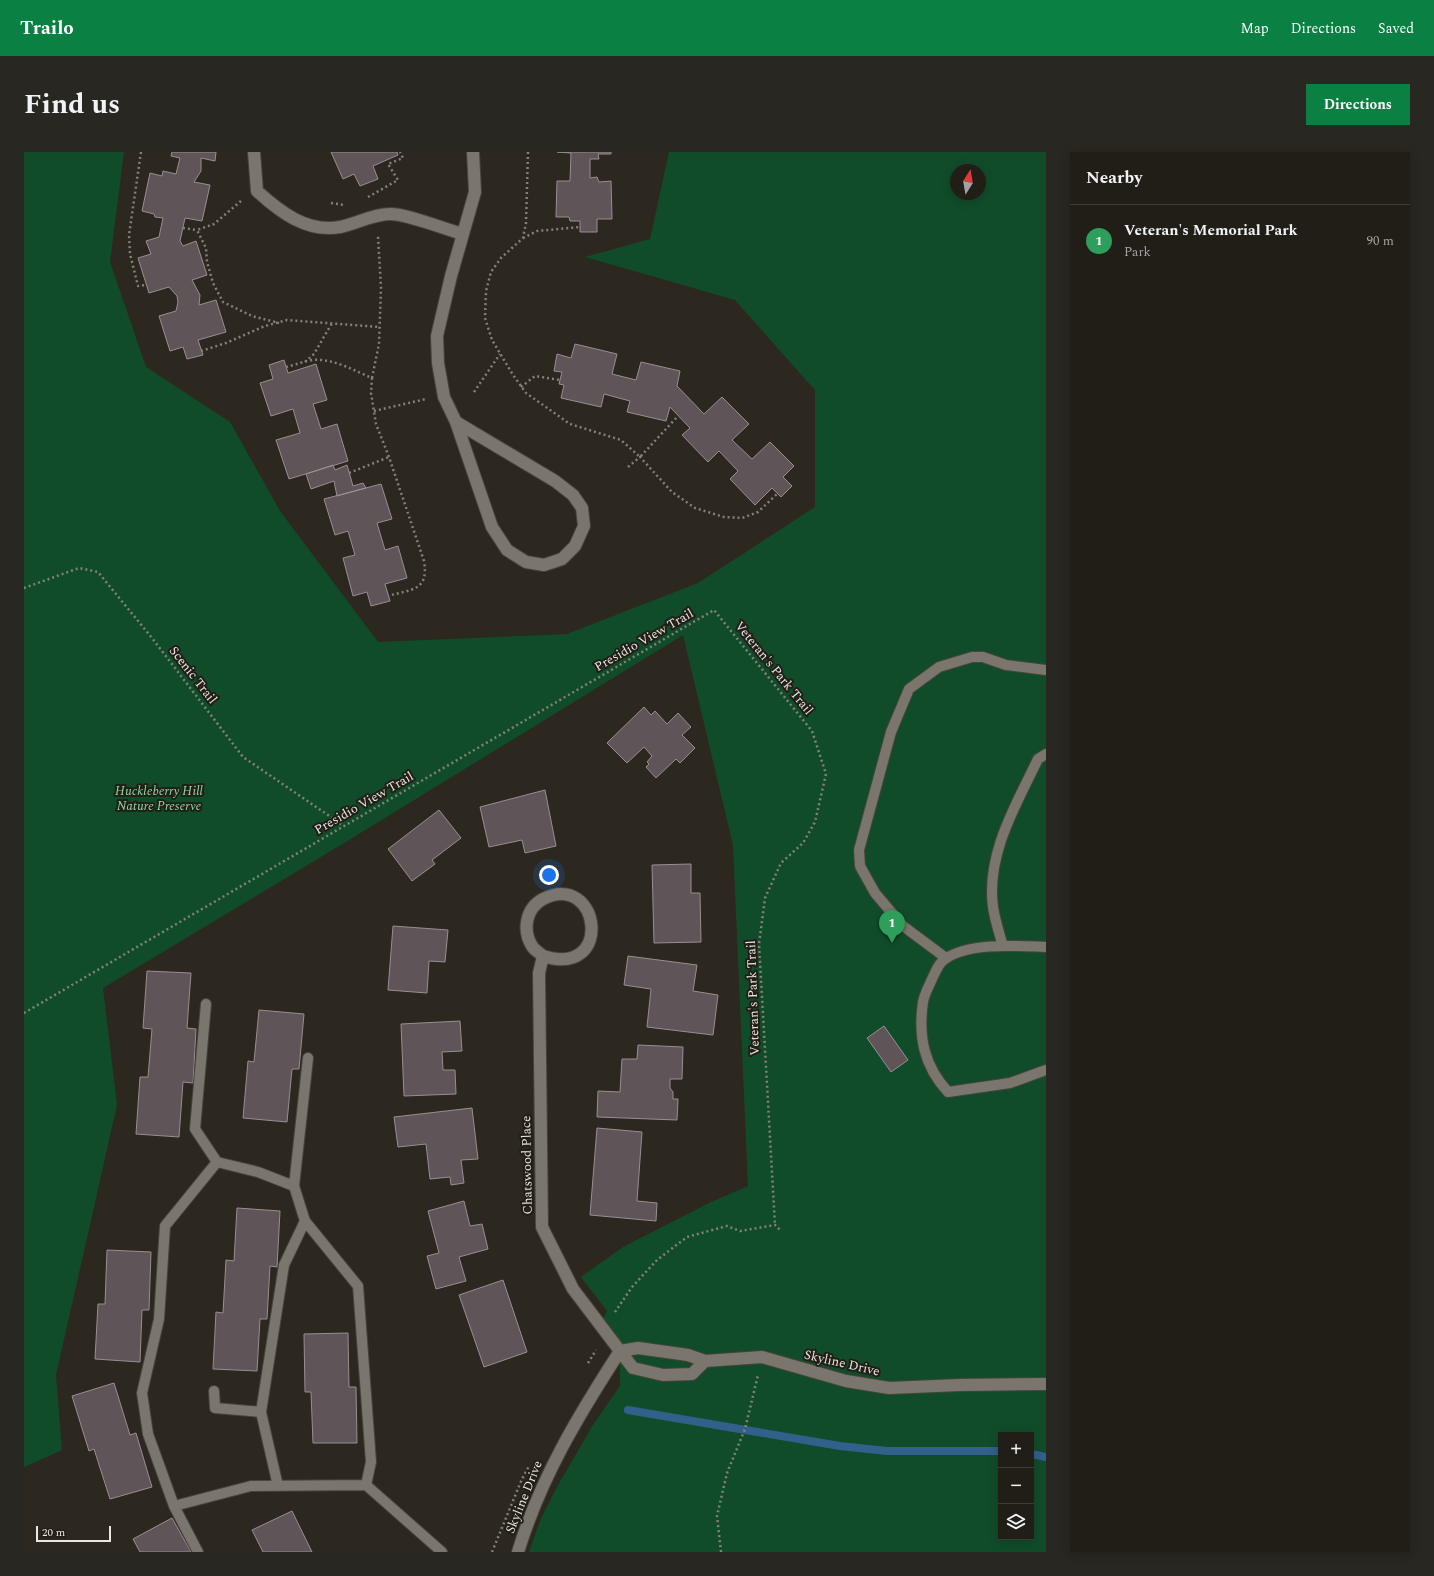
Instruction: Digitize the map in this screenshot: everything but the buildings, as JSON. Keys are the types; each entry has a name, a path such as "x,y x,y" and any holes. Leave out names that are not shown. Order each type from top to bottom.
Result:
{"street":[{"path":"254,152 257,191 286,215 310,226 322,228 340,227 375,216 396,214 463,234"},
{"path":"456,422 555,481 574,495 582,508 584,526 575,546 562,559 544,565 526,562 507,550 492,527 456,422 444,397 438,363 437,336 451,276 475,192 473,152"},
{"path":"555,895 572,897 582,903 590,915 593,928 590,941 582,952 570,959 556,961 543,956 533,947 527,935 527,921 531,910 539,901 555,895"},
{"name":"Chatswood Place","path":"543,956 539,973 542,1227 573,1290 620,1351"},
{"name":"Skyline Drive","path":"518,1552 547,1473 568,1434 620,1351 638,1348 688,1355 705,1361 762,1357 846,1381 888,1388 1046,1384"},
{"path":"620,1351 632,1368 662,1375 692,1374 705,1361"}],"lane":[{"path":"946,958 903,926 876,893 860,866 859,850 891,732 909,689 939,667 958,660 983,657 1006,665 1046,670"},
{"path":"1003,946 993,908 992,886 996,858 1004,830 1038,759 1046,754"},
{"path":"1046,947 1003,946 962,951 943,959 935,972 923,1001 922,1040 927,1061 936,1079 948,1092 1010,1083 1046,1070"},
{"path":"206,1004 195,1128 216,1162 258,1172 294,1186"},
{"path":"308,1058 294,1186 306,1221 358,1286 371,1462 366,1486"},
{"path":"198,1552 174,1506 148,1434 142,1393 159,1319 165,1226 216,1162"},
{"path":"278,1486 261,1412 284,1265 306,1221"},
{"path":"214,1392 215,1408 261,1412"},
{"path":"174,1506 251,1486 366,1486 442,1552"}],"path":[{"path":"141,152 129,235 130,254 138,286 146,284"},
{"path":"365,199 398,180 388,164 403,158 400,152"},
{"path":"523,238 526,223 528,152"},
{"path":"183,228 197,230 214,224 244,198 257,191"},
{"path":"375,216 381,288 379,344 372,378 371,393 376,424 389,457 424,561 426,575 423,583 415,588 388,596"},
{"path":"580,227 537,231 523,238 501,258 491,272 486,291 485,318 492,340 522,387 537,402 570,424 621,440 640,457 672,492 695,508 724,517 742,518 758,512 778,493"},
{"path":"197,230 206,248 207,262 213,283 223,302 252,316 279,323"},
{"path":"201,351 287,320 379,327"},
{"path":"304,362 314,354 332,323"},
{"path":"474,392 500,354"},
{"path":"286,367 314,360 326,361 339,364 372,378"},
{"path":"522,387 535,376 560,380"},
{"path":"374,411 417,400"},
{"path":"628,467 640,457 678,416"},
{"path":"349,473 389,457"},
{"name":"Scenic Trail","path":"24,588 79,568 98,572 152,638 243,757 344,826"},
{"name":"Presidio View Trail","path":"24,1013 714,610"},
{"name":"Veteran's Park Trail","path":"714,610 812,731 826,774 815,822 803,844 781,863 765,898 759,944 775,1225"},
{"path":"615,1312 632,1287 657,1260 687,1237 727,1226 740,1232 775,1225 780,1230"},
{"path":"720,1552 717,1516 727,1473 745,1429 762,1357"}],"green space":[{"name":"Huckleberry Hill Nature Preserve","path":"24,152 124,152 110,262 146,367 230,422 280,511 378,642 567,634 698,583 815,507 815,390 735,300 585,257 650,239 669,152 1046,152 1046,1552 529,1552 541,1518 558,1485 593,1425 620,1386 620,1351 600,1325 607,1311 581,1277 623,1247 709,1203 748,1186 733,845 683,635 349,840 103,988 117,1105 56,1375 62,1450 24,1467"}],"waterway":[{"path":"628,1410 840,1446 887,1451 998,1451"},
{"path":"1034,1455 1046,1457"}],"place":[{"name":"Veteran's Memorial Park","path":"892,943"}]}
